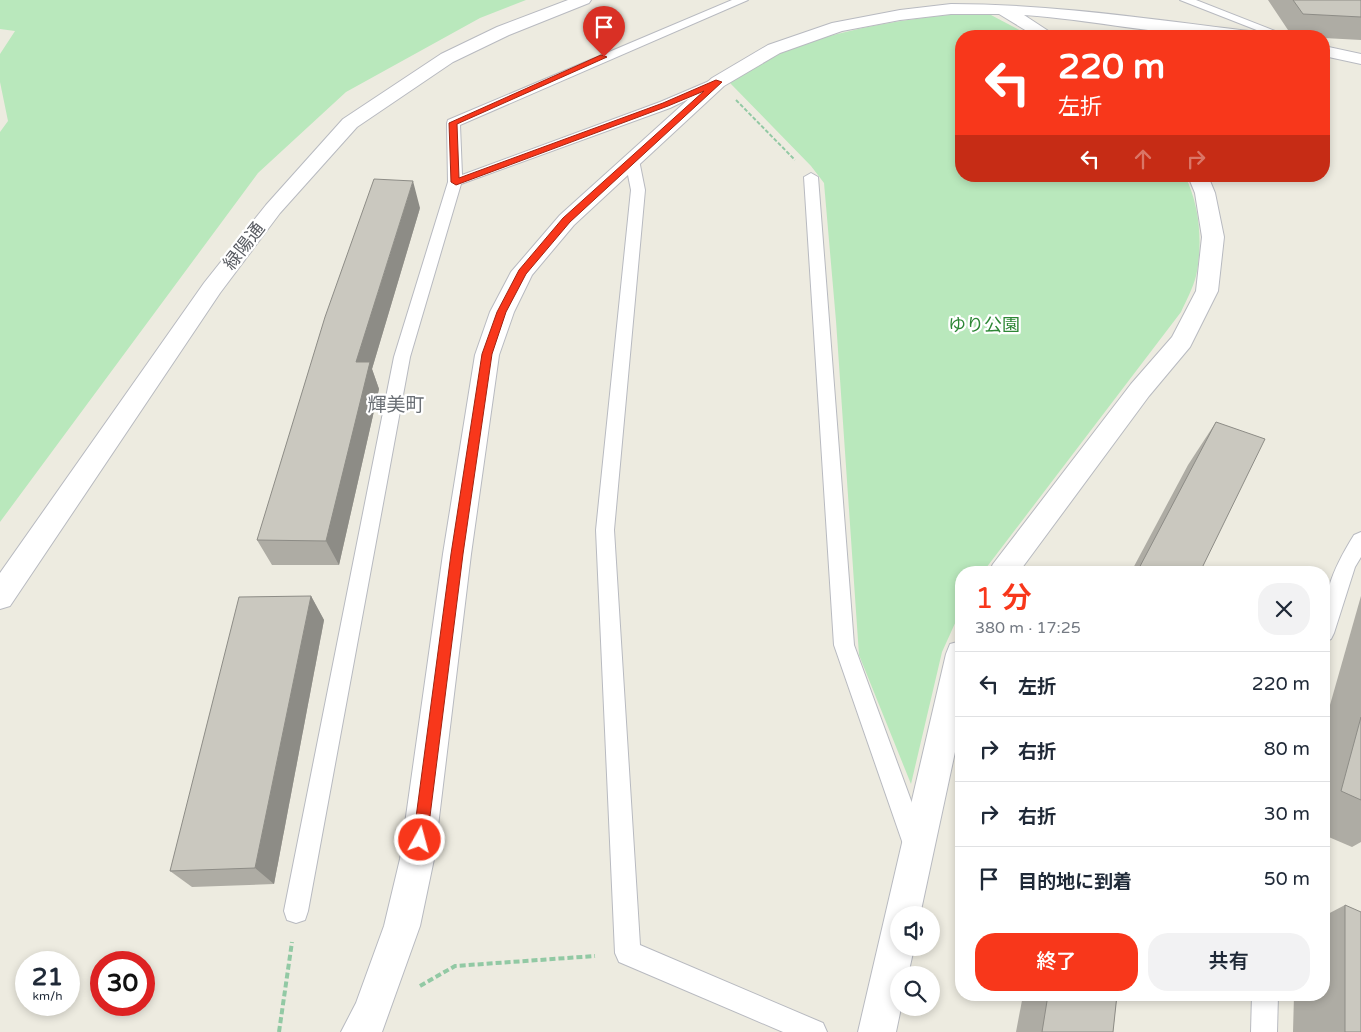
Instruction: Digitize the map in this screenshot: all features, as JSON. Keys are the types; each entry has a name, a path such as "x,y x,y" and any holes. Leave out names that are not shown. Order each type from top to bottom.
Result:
{"street":[{"name":"緑陽通","path":"0,597 212,288 273,209 350,123 447,58 503,31 583,0"},
{"path":"366,1023 402,926 417,859 457,554 487,354 502,312 522,272 566,220 718,82 774,49 838,26 900,15 951,9 1002,9 1064,13 1201,30"},
{"path":"1002,9 1037,30"},
{"path":"1330,52 1361,59"},
{"path":"1008,566 1140,390 1182,341 1206,291 1214,237 1205,193 1200,182"},
{"path":"904,906 955,680"},
{"path":"877,1032 893,956"}],"lane":[{"path":"296,912 402,357 456,182 453,123 604,57 742,0"},
{"path":"1186,0 1266,30"},
{"path":"456,182 665,105 718,82"},
{"path":"632,160 638,190 605,530 628,953 814,1032"},
{"path":"810,177 844,645 916,848"},
{"path":"1330,614 1346,565 1361,540"},
{"path":"1264,1032 1265,1001"}],"path":[{"path":"718,82 810,177"},
{"path":"279,1032 296,912"},
{"path":"366,1023 455,966 628,953"}],"green space":[{"path":"0,0 526,0 480,18 346,92 258,173 0,522 0,132 8,121 0,82 0,54 15,31 0,29"},
{"name":"ゆり公園","path":"980,12 991,15 1020,30 955,30 955,182 1188,182 1197,212 1200,238 1195,281 1181,312 988,566 955,566 955,623 942,652 911,784 859,655 836,321 824,183 811,166 730,83 770,58 801,45 876,25"}],"building":[{"path":"1293,0 1361,0 1361,17 1303,14"},
{"path":"374,179 413,181 356,362 370,362 326,541 257,540 325,317"},
{"path":"1216,422 1265,439 1203,566 1140,566"},
{"path":"311,596 255,868 170,871 239,597"},
{"path":"1361,717 1361,800 1341,791"},
{"path":"1345,905 1361,912 1361,1032 1345,1032"},
{"path":"1047,1001 1116,1001 1113,1032 1042,1032"}],"district":[{"name":"輝美町","path":"396,405"}],"route":[{"path":"420,840 457,554 487,354 502,312 522,272 566,220 718,82 665,105 456,182 453,123 604,57"}]}
